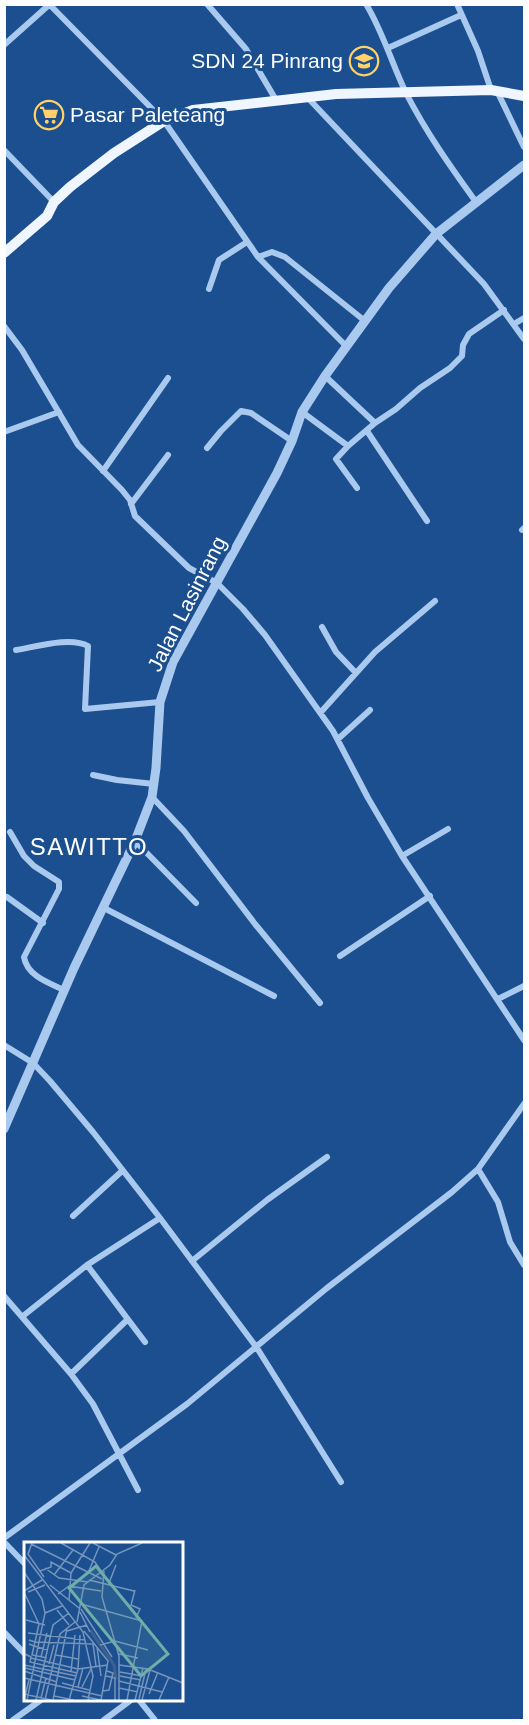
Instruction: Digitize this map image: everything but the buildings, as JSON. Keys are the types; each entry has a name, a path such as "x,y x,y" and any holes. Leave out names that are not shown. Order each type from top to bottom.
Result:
{"main road":[{"path":"4,253 47,216 54,202 114,153 164,121 198,109 307,97 406,92 494,91 525,96"}],"street":[{"path":"207,4 246,49 276,100"},
{"path":"457,4 494,91 525,147"},
{"path":"4,45 49,5 164,121 258,257 346,346"},
{"path":"370,6 406,92 432,141 476,202"},
{"path":"388,48 461,15"},
{"path":"307,97 484,284 525,339"},
{"path":"4,150 54,202"},
{"name":"Jalan Lasinrang","path":"4,1128 64,990 135,841 152,797 160,702 180,647 277,473 302,412 346,346 389,288 436,234 525,165"},
{"path":"209,289 219,260 247,242"},
{"path":"258,257 272,252 285,257 365,321"},
{"path":"357,488 336,459 338,454 420,388 450,368 462,356 463,345 470,334 504,310"},
{"path":"514,324 525,318"},
{"path":"4,326 22,350 81,450 122,490 135,516 189,568 217,583 265,635 321,712 402,856 525,1040"},
{"path":"325,376 375,423"},
{"path":"103,471 168,378"},
{"path":"207,448 220,431 241,411 251,413 292,441"},
{"path":"4,432 59,412"},
{"path":"302,412 348,446"},
{"path":"367,431 427,521"},
{"path":"131,504 168,455"},
{"path":"321,712 375,652 435,602"},
{"path":"322,627 336,652 356,673"},
{"path":"16,650 65,642 80,642 88,646 85,709 160,702"},
{"path":"338,739 370,710"},
{"path":"93,775 154,784"},
{"path":"152,797 184,831 228,890 320,1004"},
{"path":"402,856 448,829"},
{"path":"10,832 24,856 34,866 59,882 59,890 24,957 26,965 34,974 64,990"},
{"path":"135,841 196,903"},
{"path":"8,897 43,923"},
{"path":"339,956 430,897"},
{"path":"104,908 274,996"},
{"path":"498,999 525,986"},
{"path":"4,1045 33,1063 86,1124 160,1218 257,1348 341,1482"},
{"path":"24,1563 4,1540 187,1404 327,1288 452,1192 478,1169 525,1104"},
{"path":"192,1261 267,1200 327,1157"},
{"path":"478,1169 498,1202 510,1242 525,1265"},
{"path":"73,1216 122,1171"},
{"path":"23,1316 87,1265 160,1218"},
{"path":"87,1265 145,1342"},
{"path":"4,1296 71,1374 93,1404 138,1490"},
{"path":"71,1374 127,1320"},
{"path":"4,1632 24,1653"},
{"path":"13,1720 40,1701"},
{"path":"104,1720 130,1701"},
{"path":"140,1701 155,1720"}],"place":[{"name":"SDN 24 Pinrang","path":"364,61"},
{"name":"Pasar Paleteang","path":"49,115"}],"district":[{"name":"SAWITTO","path":"89,847"}]}
